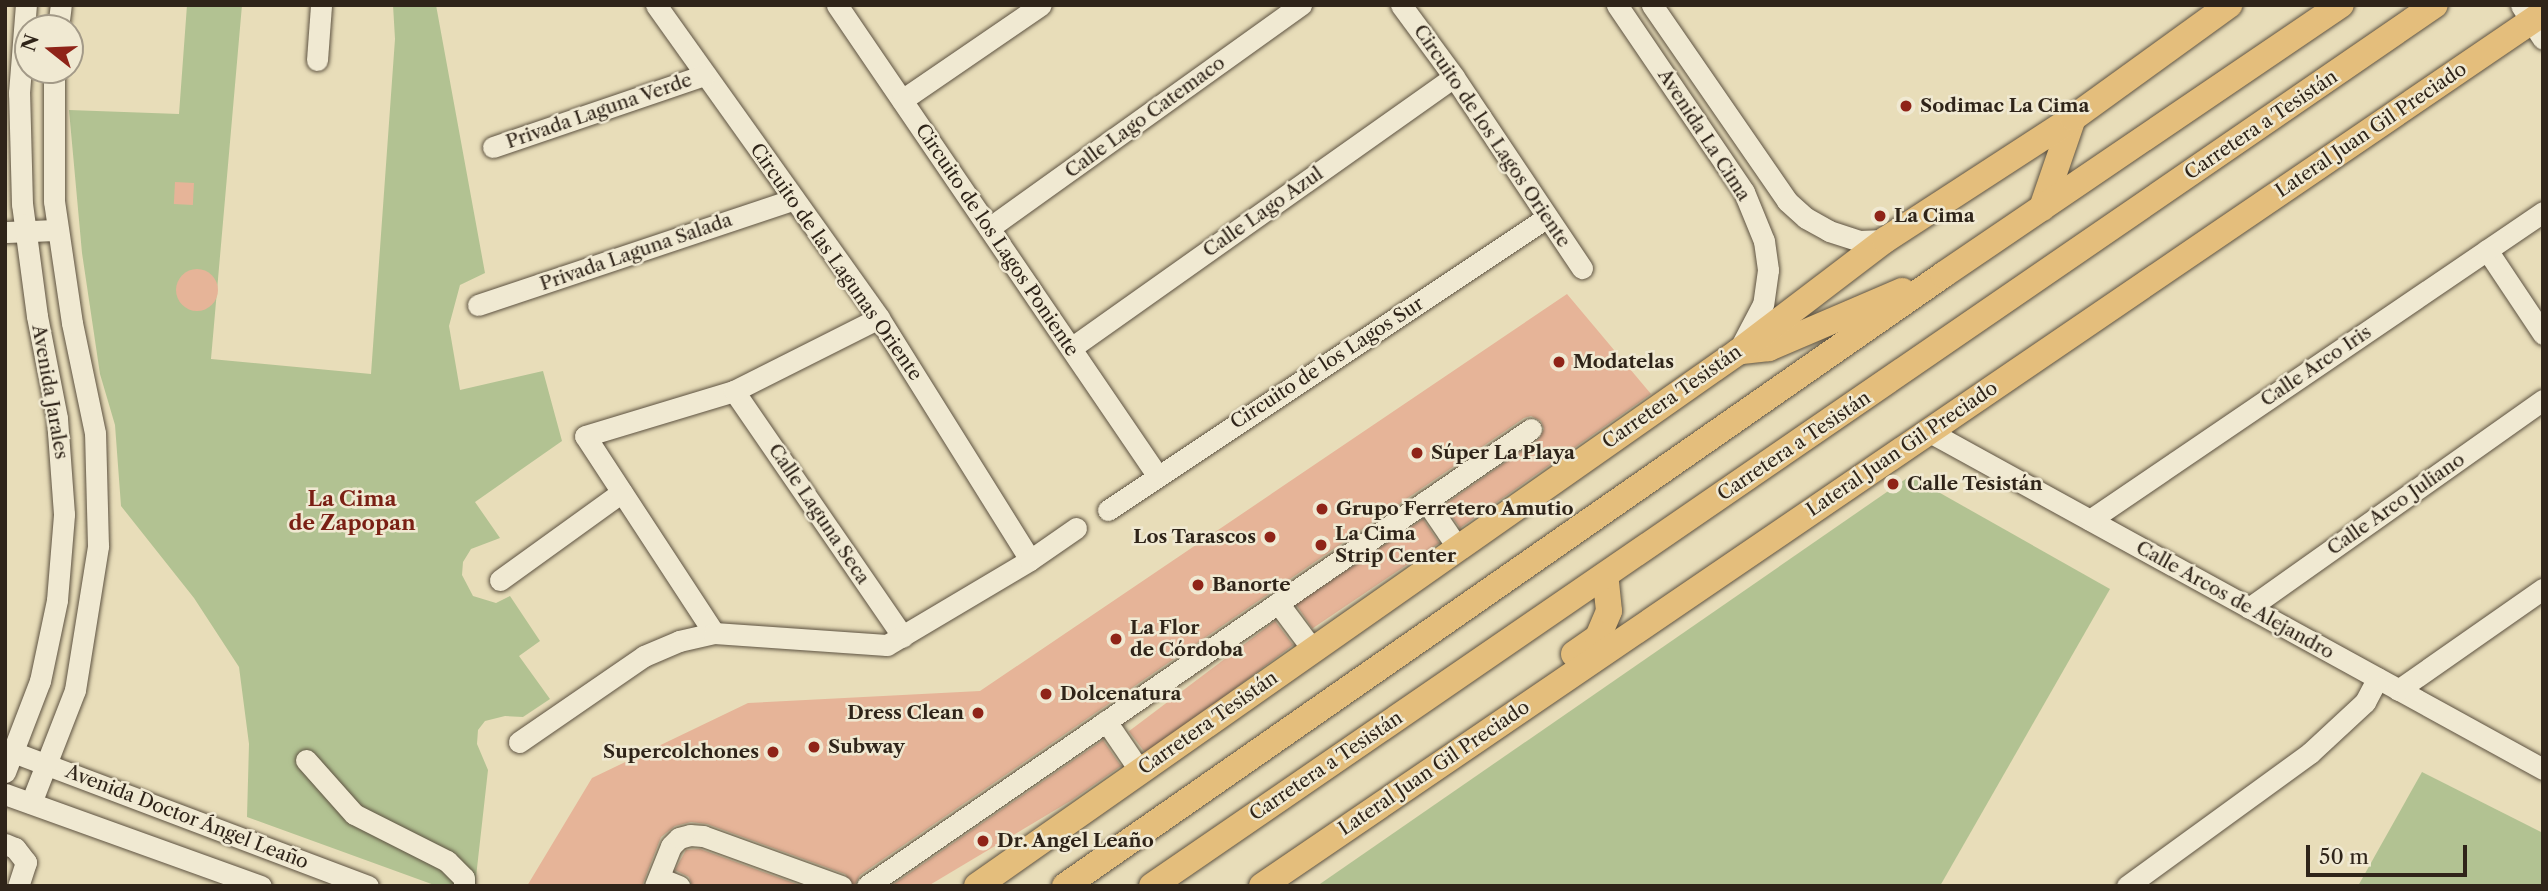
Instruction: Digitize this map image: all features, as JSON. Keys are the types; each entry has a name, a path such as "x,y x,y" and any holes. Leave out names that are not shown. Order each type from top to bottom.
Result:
{"main road":[{"name":"Carretera Tesistán","path":"977,886 1738,352 1885,240 2073,118 2230,5"},
{"path":"1065,886 1942,275 2342,5"},
{"name":"Carretera a Tesistán","path":"1152,886 2435,5"},
{"name":"Lateral Juan Gil Preciado","path":"1262,886 2534,19"},
{"path":"2042,208 2073,118"},
{"path":"1738,352 1769,348 1942,275"},
{"path":"1334,837 1362,804 1598,637 1609,611 1605,575"}],"street":[{"name":"Avenida Jarales","path":"8,758 40,681 45,660 57,600 64,514 57,418 37,316 15,231 19,93 26,5"},
{"path":"317,60 321,5"},
{"name":"Circuito de las Lagunas Oriente","path":"656,5 879,318 1030,560"},
{"name":"Circuito de los Lagos Poniente","path":"837,5 1157,475"},
{"path":"902,100 1041,5"},
{"name":"Calle Lago Catemaco","path":"989,228 1301,5"},
{"name":"Circuito de los Lagos Oriente","path":"1401,5 1454,77 1582,268"},
{"name":"Avenida La Cima","path":"1617,5 1724,162 1753,212 1764,240 1768,270 1763,304 1738,352"},
{"name":"Avenida La Cima","path":"1652,5 1787,201 1806,218 1829,231 1859,241 1885,240"},
{"name":"Privada Laguna Verde","path":"493,147 705,75"},
{"name":"Calle Lago Azul","path":"1071,348 1454,77"},
{"name":"Avenida Jarales","path":"31,803 75,690 98,546 95,433 54,201 54,84"},
{"path":"1724,162 1747,142"},
{"name":"Privada Laguna Salada","path":"478,305 794,199"},
{"path":"14,205 54,201"},
{"name":"Calle Arco Iris","path":"2090,520 2543,212"},
{"name":"Circuito de los Lagos Sur","path":"1108,510 1546,218"},
{"path":"15,231 57,230"},
{"path":"2487,250 2543,334"},
{"path":"714,633 585,436 734,391 879,318"},
{"name":"Calle Laguna Seca","path":"734,391 903,637"},
{"name":"Calle Arco Juliano","path":"2249,608 2543,400"},
{"path":"867,886 1531,429"},
{"name":"Calle Arcos de Alejandro","path":"1928,431 2543,769"},
{"path":"500,580 622,492"},
{"path":"1426,501 1458,548"},
{"path":"519,742 644,656 679,640 714,633 887,645 1030,560 1076,528"},
{"path":"2398,690 2543,589"},
{"path":"1278,603 1313,650"},
{"path":"2127,886 2310,753 2365,702 2378,678"},
{"path":"1106,721 1140,771"},
{"name":"Avenida Doctor Ángel Leaño","path":"8,758 48,765 368,886"},
{"path":"306,760 354,814 447,861 464,878 464,886"},
{"name":"Avenida Doctor Ángel Leaño","path":"5,794 261,886"},
{"path":"679,886 657,882 671,846 679,838 703,836 841,886"},
{"path":"5,844 15,848 26,862 18,886"}],"green space":[{"name":"La Cima de Zapopan","path":"187,5 242,5 211,359 371,374 395,39 393,5 436,5 485,273 460,285 449,326 460,390 543,371 562,441 475,502 500,538 471,549 463,562 462,575 473,596 496,603 510,596 540,641 519,656 550,699 523,717 505,716 485,721 478,730 477,744 488,770 475,886 437,886 247,817 249,744 239,667 194,598 121,506 115,425 100,374 82,253 69,110 179,114"},
{"path":"1910,476 2110,589 1940,886 1317,886"},
{"path":"2422,772 2543,833 2543,886 2358,886"}],"building":[{"path":"175,182 194,183 193,205 174,204"},
{"path":"197,269 212,275 218,290 212,305 197,311 182,305 176,290 182,275"},
{"name":"La Cima Strip Center","path":"1567,294 1651,394 1460,528 1444,505 1539,439 1544,429 1541,421 1531,416 1524,418 860,875 854,886 845,874 707,824 691,822 675,826 661,837 642,886 527,886 592,778 748,703 980,691"},
{"path":"1423,519 1439,543 1312,629 1296,605"},
{"path":"1275,621 1293,645 1147,755 1129,731"},
{"path":"1103,740 1121,766 1072,800 928,886 891,886"},
{"path":"700,849 802,886 692,886 689,877 675,870 686,850"}],"place":[{"name":"Sodimac La Cima","path":"1906,106"},
{"name":"La Cima","path":"1880,216"},
{"name":"Modatelas","path":"1559,362"},
{"name":"Súper La Playa","path":"1417,453"},
{"name":"Calle Tesistán","path":"1893,484"},
{"name":"Grupo Ferretero Amutio","path":"1322,509"},
{"name":"Los Tarascos","path":"1270,537"},
{"name":"La Cima Strip Center","path":"1321,545"},
{"name":"Banorte","path":"1198,585"},
{"name":"La Flor de Córdoba","path":"1116,639"},
{"name":"Dolcenatura","path":"1046,694"},
{"name":"Dress Clean","path":"978,713"},
{"name":"Subway","path":"814,747"},
{"name":"Supercolchones","path":"773,752"},
{"name":"Dr. Angel Leaño","path":"983,841"}],"district":[{"name":"La Cima de Zapopan","path":"352,511"}]}
